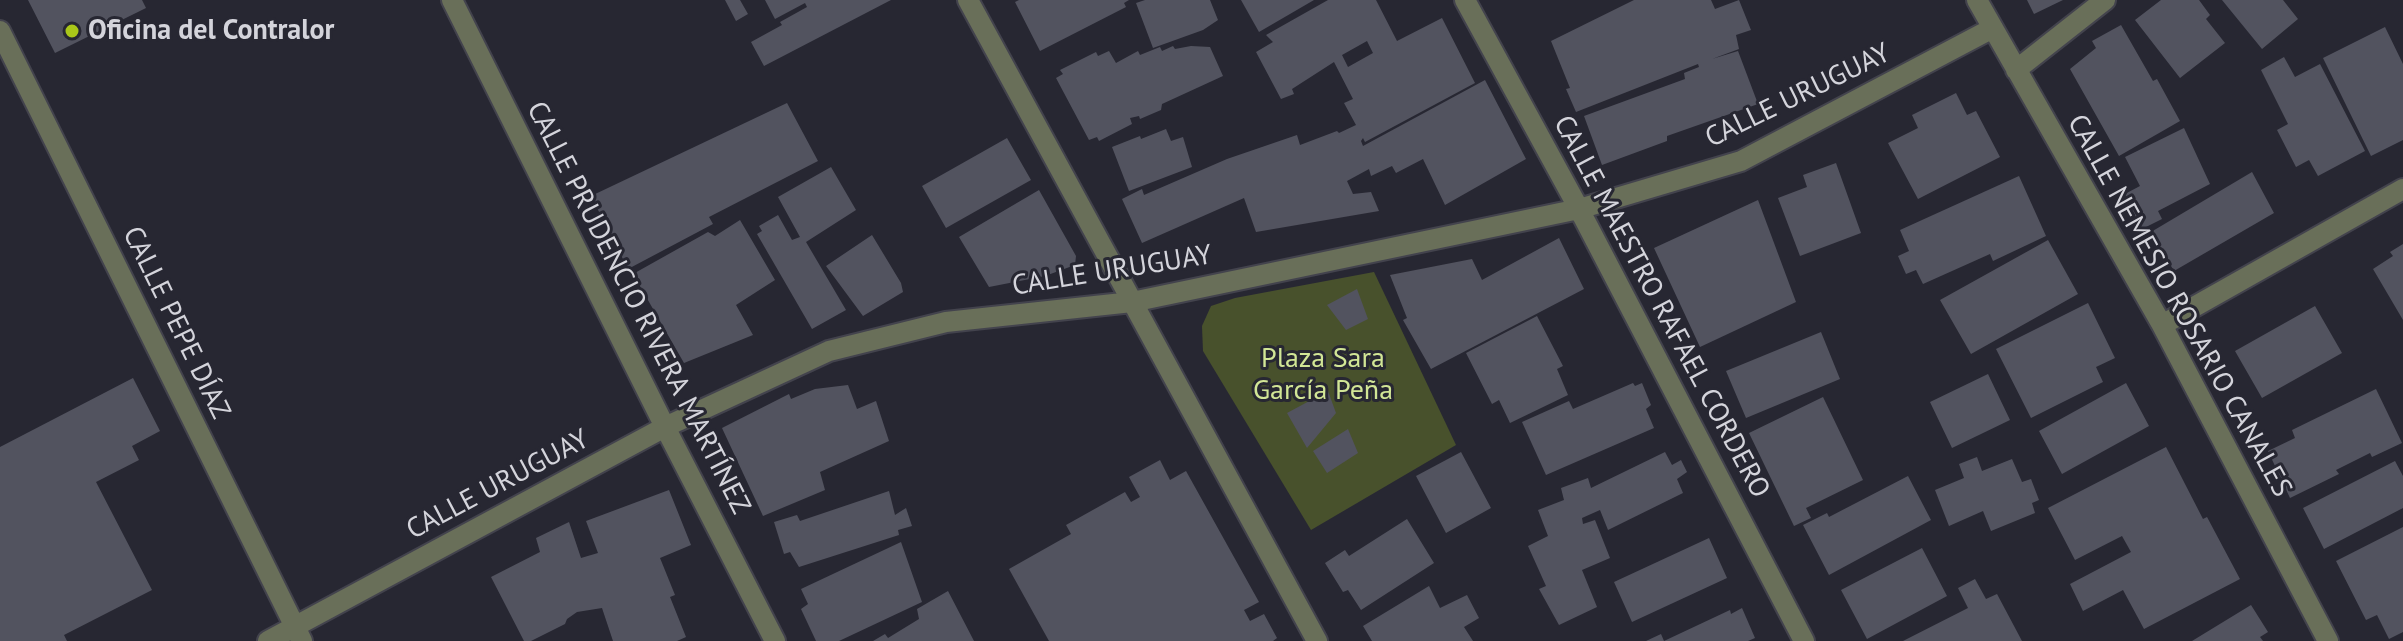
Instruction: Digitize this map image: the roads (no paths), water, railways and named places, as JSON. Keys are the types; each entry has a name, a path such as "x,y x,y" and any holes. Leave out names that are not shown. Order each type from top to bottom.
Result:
{"street":[{"name":"CALLE PRUDENCIO RIVERA MARTÍNEZ","path":"452,0 775,641"},
{"path":"968,0 1317,641"},
{"name":"CALLE MAESTRO RAFAEL CORDERO","path":"1465,0 1579,209 1804,641"},
{"name":"CALLE NEMESIO ROSARIO CANALES","path":"1977,0 2162,325 2328,641"},
{"path":"2016,70 2105,0"},
{"name":"CALLE URUGUAY","path":"268,641 299,634 665,427 829,351 946,322 1132,302 1579,209 1741,161 1993,28"},
{"name":"CALLE PEPE DÍAZ","path":"0,31 299,634"},
{"path":"2162,325 2403,189"}],"place":[{"name":"Oficina del Contralor","path":"72,31"}],"park label":[{"name":"Plaza Sara García Peña","path":"1323,375"}]}
